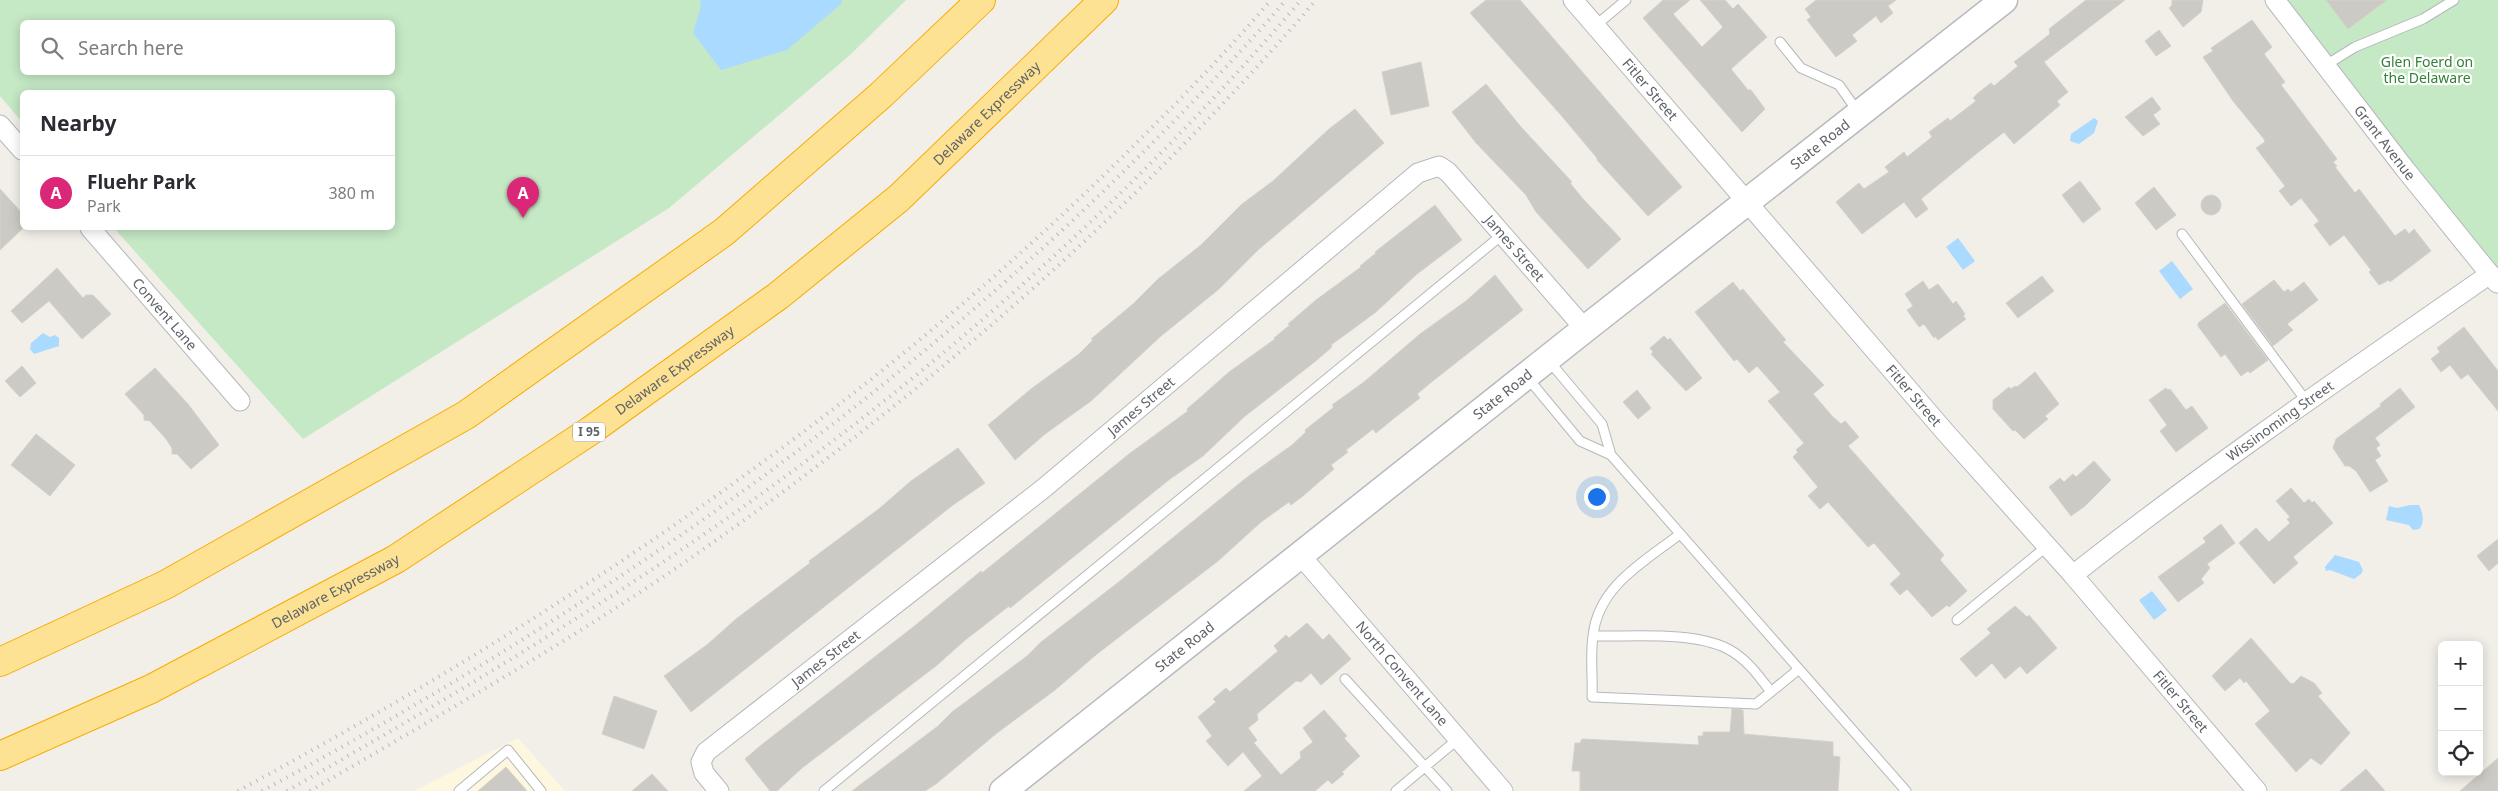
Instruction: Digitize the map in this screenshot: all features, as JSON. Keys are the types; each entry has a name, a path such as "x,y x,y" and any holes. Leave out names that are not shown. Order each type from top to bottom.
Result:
{"highway":[{"path":"0,662 165,585 466,415 724,232 873,102 981,0"},
{"name":"Delaware Expressway","path":"0,756 151,689 396,559 590,431 778,296 899,198 1104,0"}],"main road":[{"name":"State Road","path":"1003,791 1301,556 1584,329 2004,0"}],"street":[{"name":"Fitler Street","path":"1573,0 1746,204 2046,547 2073,575 2257,791"},
{"name":"Grant Avenue","path":"2275,0 2494,279"},
{"name":"James Street","path":"719,791 704,773 700,762 706,752 1044,488 1418,173 1439,166 1448,172 1584,329"},
{"name":"Convent Lane","path":"92,230 240,400"},
{"name":"Wissinoming Street","path":"2073,575 2138,523 2307,402 2494,279"},
{"name":"North Convent Lane","path":"1301,556 1503,791"}],"lane":[{"path":"1595,26 1626,0"},
{"path":"2326,65 2355,47 2423,19 2454,0"},
{"path":"1780,42 1801,68 1839,85 1860,114"},
{"path":"824,791 1502,234"},
{"path":"2182,234 2307,402"},
{"path":"1548,359 1602,424 1611,455"},
{"path":"1526,376 1580,441 1611,455 1906,791"},
{"path":"1680,534 1624,577 1608,593 1597,614 1593,636 1592,697 1756,704 1799,669"},
{"path":"1957,620 2046,547"},
{"path":"1593,636 1701,638 1729,650 1753,668 1771,692"},
{"path":"1345,679 1447,791"},
{"path":"1396,791 1458,739"},
{"path":"458,791 508,750 541,791"}],"shaded area":[{"path":"518,738 565,791 414,791"}],"green space":[{"path":"0,0 906,0 850,55 669,208 303,439 116,230 395,230 395,90 20,90 20,120 0,96"},
{"name":"Glen Foerd on the Delaware","path":"2284,0 2498,0 2498,273"}],"water":[{"path":"700,0 842,0 841,4 787,50 721,70 693,33 701,6"},
{"path":"2094,118 2098,121 2094,133 2079,144 2070,141 2071,134"},
{"path":"1958,238 1975,261 1963,270 1946,247"},
{"path":"2172,261 2193,289 2180,299 2159,271"},
{"path":"43,333 50,337 55,335 59,338 59,346 34,354 30,349 31,343"},
{"path":"2419,505 2423,521 2419,529 2413,530 2409,525 2386,520 2389,506 2397,508"},
{"path":"2335,555 2359,562 2363,570 2361,574 2354,579 2330,570 2326,571 2325,567"},
{"path":"2152,591 2167,610 2154,620 2139,600"}],"building":[{"path":"1486,0 1520,0 1682,187 1648,216 1470,13"},
{"path":"1663,0 1690,0 1673,14 1702,47 1723,27 1700,0 1725,0 1733,9 1738,4 1767,37 1731,69 1748,90 1751,90 1765,109 1742,132 1643,18"},
{"path":"1816,0 1896,0 1888,6 1893,13 1881,23 1876,16 1852,35 1857,41 1836,57 1807,20 1811,17 1805,9"},
{"path":"2086,0 2125,0 2044,62 2068,92 2057,101 2060,105 2014,144 2004,132 1921,199 1928,209 1916,218 1904,202 1862,234 1836,202 1859,183 1864,189 1889,172 1885,167 1904,152 1907,157 1932,137 1929,132 1948,118 1950,121 1976,101 1973,98 1978,93 1991,83 1994,86 2018,66 2014,62 2050,34 2049,29"},
{"path":"2172,0 2203,0 2201,12 2183,27 2169,8 2172,5"},
{"path":"2326,0 2387,0 2348,29"},
{"path":"2252,20 2272,47 2264,54 2285,82 2281,85 2337,159 2333,162 2337,166 2335,167 2355,193 2359,189 2395,236 2405,229 2409,234 2414,229 2431,251 2390,282 2389,280 2379,285 2369,272 2371,270 2344,235 2330,246 2314,225 2319,221 2301,198 2291,206 2279,191 2285,186 2256,148 2265,142 2264,139 2233,101 2203,57 2213,51 2211,48"},
{"path":"2159,30 2171,46 2156,56 2145,41"},
{"path":"1421,62 1429,106 1391,115 1382,72"},
{"path":"1486,84 1521,127 1572,182 1570,183 1583,199 1621,239 1588,269 1536,212 1526,195 1476,143 1452,112"},
{"path":"2152,97 2161,109 2153,115 2160,124 2143,136 2125,117"},
{"path":"1355,109 1384,143 1258,250 1219,289 1161,336 1091,401 1045,434 1015,460 988,425 1031,389 1079,354 1093,340 1091,339 1133,304 1158,279 1201,245 1242,204 1273,181 1329,129"},
{"path":"2080,181 2101,209 2083,223 2062,195"},
{"path":"2154,187 2176,215 2156,230 2135,203"},
{"path":"0,189 20,211 21,230 0,250"},
{"path":"2211,195 2218,198 2221,205 2218,212 2211,215 2204,212 2201,205 2204,198"},
{"path":"1435,205 1462,240 1417,274 1376,312 1331,345 1332,347 1317,360 1244,417 1203,456 1170,479 1010,608 1009,606 964,641 936,666 802,768 777,791 770,791 745,759 917,624 981,571 982,573 1129,454 1188,411 1187,409 1229,372 1275,339 1290,325 1288,324 1316,300 1361,267 1375,252"},
{"path":"57,268 83,298 86,295 93,295 111,314 82,339 49,301 22,323 11,311"},
{"path":"1495,275 1523,310 1417,394 1420,398 1376,433 1373,429 1346,450 1348,452 1331,465 1334,469 1303,496 1291,505 1289,502 1261,522 1218,561 1097,654 1055,690 997,733 936,784 925,791 852,791 1027,656 1041,642 1115,585 1246,478 1292,445 1306,432 1305,430 1334,407 1332,405 1364,382 1420,334 1466,301"},
{"path":"2042,276 2054,291 2018,318 2006,303"},
{"path":"2274,280 2284,292 2288,289 2291,292 2304,282 2318,300 2287,324 2293,330 2273,346 2242,304"},
{"path":"1923,281 1929,290 1938,284 1953,304 1956,301 1965,314 1963,316 1966,319 1938,340 1935,336 1934,338 1924,324 1919,327 1907,310 1913,306 1905,294"},
{"path":"1733,282 1740,291 1743,289 1786,340 1783,342 1824,385 1813,394 1833,417 1841,424 1845,421 1859,437 1848,446 1944,555 1940,560 1967,591 1949,607 1947,605 1932,617 1907,589 1900,595 1890,584 1901,574 1874,543 1868,547 1828,502 1820,509 1808,496 1818,487 1793,457 1798,452 1796,450 1804,443 1768,401 1780,392 1757,366 1749,373 1737,359 1734,361 1695,312"},
{"path":"2225,303 2268,360 2250,373 2248,371 2241,376 2225,354 2221,357 2198,326 2198,323"},
{"path":"2464,327 2498,371 2498,411 2468,374 2461,379 2450,365 2441,372 2431,359 2440,352 2437,348"},
{"path":"1664,336 1668,340 1670,338 1702,378 1686,391 1651,354 1653,352 1650,348"},
{"path":"22,366 36,383 20,397 5,381"},
{"path":"155,368 188,404 219,445 191,469 177,454 172,454 172,448 166,439 150,421 144,420 144,415 125,394"},
{"path":"2035,372 2059,404 2045,416 2048,419 2024,439 2015,430 2013,431 1993,409 1993,400 2009,387 2011,389 2015,386 2017,387"},
{"path":"2166,388 2170,389 2186,410 2192,406 2208,428 2176,452 2160,431 2167,425 2149,400"},
{"path":"2400,388 2415,407 2375,438 2380,445 2376,448 2381,456 2375,460 2388,481 2370,492 2356,471 2349,466 2345,466 2333,448 2336,439 2381,406 2380,404"},
{"path":"1637,390 1651,408 1638,419 1623,402"},
{"path":"36,434 75,465 50,496 11,465"},
{"path":"958,448 985,483 953,505 691,712 664,676 708,644 736,619 880,508 911,481"},
{"path":"2094,461 2111,480 2085,506 2071,516 2049,487 2060,478 2064,482 2073,474 2076,477"},
{"path":"2291,488 2304,503 2309,499 2312,503 2314,501 2333,523 2293,557 2298,563 2274,584 2239,543 2256,528 2269,542 2290,523 2287,519 2290,517 2276,501"},
{"path":"2221,524 2235,543 2207,564 2210,568 2201,579 2204,583 2178,602 2158,577 2206,542 2203,538"},
{"path":"2498,539 2498,563 2489,571 2477,556"},
{"path":"2015,606 2027,617 2029,615 2057,648 2027,674 2020,666 2005,679 1992,663 1976,677 1960,659 1991,633 1987,629"},
{"path":"1307,623 1323,640 1329,634 1351,659 1321,685 1311,673 1301,682 1296,681 1257,714 1258,720 1248,728 1257,740 1254,743 1281,775 1301,758 1300,752 1313,742 1303,728 1324,710 1347,736 1344,738 1360,756 1332,784 1328,780 1315,791 1244,791 1262,776 1243,752 1228,766 1206,741 1212,736 1198,717 1216,702 1213,699 1226,688 1230,692 1278,651 1274,646 1286,635 1289,638"},
{"path":"2251,638 2290,683 2293,684 2301,676 2314,683 2322,693 2318,696 2350,733 2321,765 2311,758 2296,772 2255,724 2270,711 2246,681 2244,683 2240,678 2225,691 2212,676"},
{"path":"614,696 657,711 644,749 602,734"},
{"path":"1732,709 1743,710 1744,734 1833,742 1833,756 1840,757 1838,791 1580,791 1580,771 1572,771 1575,743 1580,743 1582,739 1699,745 1698,736 1703,736 1703,732 1730,732"},
{"path":"2498,758 2498,791 2460,791 2477,776 2483,776 2483,771"},
{"path":"506,767 527,791 478,791"},
{"path":"2366,769 2385,791 2340,791"},
{"path":"652,774 668,791 632,791"}],"railway":[{"path":"238,791 354,726 469,658 581,588 692,513 799,435 904,353 1005,267 1103,176 1146,133 1210,68 1271,0"},
{"path":"262,791 377,727 490,660 601,589 710,515 816,437 919,355 1019,270 1159,136 1224,69 1286,0"},
{"path":"287,791 483,676 628,586 760,495 844,432 927,367 1085,227 1160,154 1232,78 1301,0"},
{"path":"310,791 499,680 639,593 685,562 856,437 1019,301 1097,230 1246,79 1316,0"}],"place":[{"name":"Fluehr Park","path":"523,218"}]}
